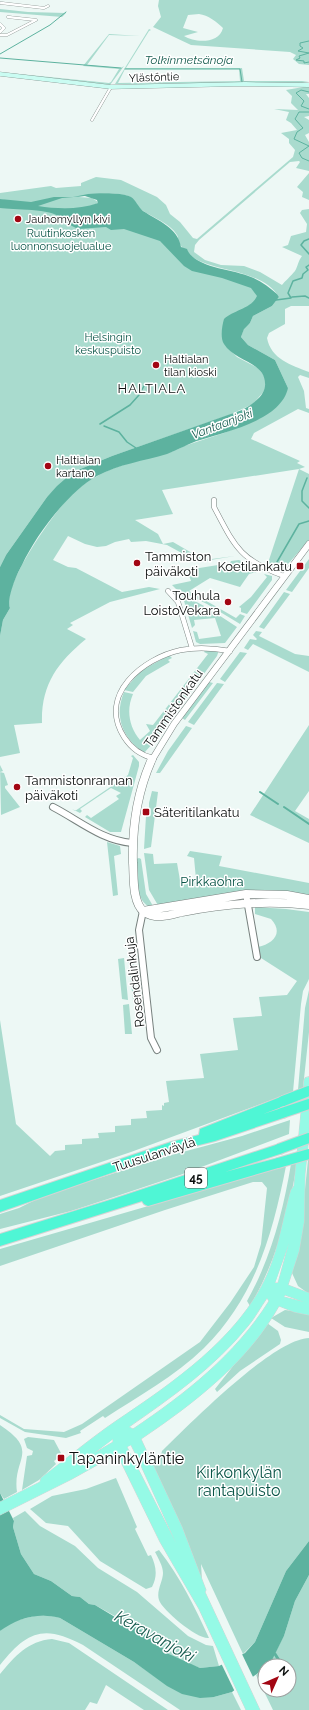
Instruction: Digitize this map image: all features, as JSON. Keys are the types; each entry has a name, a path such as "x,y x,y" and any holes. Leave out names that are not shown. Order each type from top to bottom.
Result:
{"highway":[{"path":"283,1107 309,1091"},
{"name":"Tuusulanväylä","path":"0,1206 171,1148 215,1136 283,1107 309,1104"},
{"name":"45","path":"1,1239 113,1205 309,1138"},
{"path":"113,1205 148,1200 309,1154"}],"main road":[{"name":"Ylästöntie","path":"0,74 111,87 245,84 309,85"},
{"path":"0,1510 39,1489 62,1479 132,1437 177,1406 214,1377 246,1342 265,1318 278,1294 293,1248 299,1215 300,1176 309,1081"},
{"path":"39,1489 61,1470 119,1426 189,1378 213,1357 236,1332 266,1290 284,1242 300,1176"},
{"path":"266,1290 278,1294 309,1299"},
{"path":"278,1294 294,1306 309,1309"},
{"path":"119,1426 132,1437 190,1557 204,1604"},
{"path":"119,1426 119,1444 165,1537 204,1604 253,1710"}],"street":[{"path":"0,3 9,0"},
{"path":"0,3 44,8 48,6"},
{"path":"0,24 4,28 0,34 7,35 36,20 8,17"},
{"path":"92,120 111,87"},
{"path":"214,500 214,507 238,552 254,564 284,576"},
{"name":"Tammistonkatu","path":"143,911 137,902 132,832 142,784 153,758 168,733 309,544"},
{"path":"168,591 177,599 192,648"},
{"path":"153,758 136,752 122,734 117,722 117,703 125,685 138,670 161,657 192,648 210,648 230,651"},
{"path":"53,807 103,837 115,842 132,843"},
{"path":"143,911 150,916 159,917 246,898 287,895 309,899"},
{"path":"246,898 309,905"},
{"path":"246,898 257,957"},
{"name":"Rosendalinkuja","path":"143,911 139,930 151,1038 157,1050"}],"green space":[{"path":"159,0 309,0 309,65 299,64 293,59 296,55 290,52 191,45 153,27 161,17 158,6","holes":["199,14 212,19 223,28 217,37 206,41 200,41 184,36 198,32 183,28 188,15"]},
{"path":"0,9 28,12 66,13 62,17 0,12"},
{"path":"149,29 151,30 126,68 242,68 244,81 309,81 302,82 309,83 115,84","holes":["125,69 239,69 240,81 118,83"]},
{"path":"109,34 140,36 109,35 87,65 121,68 124,66 110,85 0,72 109,83 119,69 83,66"},
{"path":"309,86 309,94 306,94 309,98 309,116 304,117 309,120 309,133 305,135 309,142 309,171 296,168 300,162 299,161 290,162 199,240 195,245 194,252 205,260 221,265 244,266 260,272 282,285 295,271 302,256 282,247 288,245 291,236 306,232 307,224 300,213 302,210 309,209 309,306 291,306 285,309 285,324 269,333 267,338 269,345 277,356 289,364 309,372 309,378 300,375 298,377 304,391 306,408 309,409 309,413 298,409 254,433 251,439 300,461 297,463 305,467 162,490 173,514 135,520 158,534 163,544 173,542 204,560 235,556 198,562 167,545 146,541 131,542 129,539 115,542 106,546 97,547 85,544 68,536 53,560 68,567 76,568 122,592 149,587 160,589 110,602 70,623 73,625 67,629 86,639 67,657 53,676 44,697 42,723 14,725 20,753 0,757 0,636 3,620 10,608 9,598 13,583 21,566 43,530 65,501 87,482 114,468 174,451 258,419 288,388 275,360 248,345 241,337 244,328 250,323 253,316 272,306 279,297 262,281 251,276 202,262 192,257 182,248 178,241 177,235 170,227 142,210 132,198 125,195 105,194 79,197 92,198 98,203 86,208 57,209 40,208 0,199 0,193 51,186 56,188 81,186 81,183 96,177 121,180 157,197 166,205 170,214 180,222 193,238 197,239 293,157 295,150 289,143 289,139 281,133 297,130 286,120 289,112 274,109 298,110 291,103 292,96 286,90"},
{"path":"309,173 309,200 302,197 303,192 297,187"},
{"name":"Helsingin keskuspuisto","path":"0,204 69,211 72,209 75,210 71,212 153,231 175,250 265,293 248,314 229,349 237,357 258,368 265,377 265,390 253,404 229,415 112,456 73,472 47,497 6,555 0,567"},
{"path":"299,469 309,474 309,540 282,571 273,570 258,562 267,566"},
{"path":"309,559 309,568 292,592 286,590"},
{"path":"239,560 260,571 249,574 240,587 210,578 189,591 236,618 240,614 245,616 240,624 207,604 176,589 172,585 191,581 187,570 218,565 228,571 236,566 230,563 231,561"},
{"path":"264,574 272,576 272,580 247,614 241,612 241,608 239,607 251,597 267,577"},
{"path":"284,592 290,594 264,629 259,627"},
{"path":"182,594 204,606 204,610 214,612 237,627 225,643 200,644 196,642 193,631 197,632 199,639 221,636 215,618 194,620 195,625 192,628"},
{"path":"256,631 262,632 259,636 295,654 309,656 309,672 253,644 248,650 244,648 250,639 257,639 253,635"},
{"path":"206,649 219,650 217,656 154,742 144,753 130,741 122,726 120,710 124,692 133,694 129,712 133,730 140,740 150,731 146,724 153,725 208,654 204,652"},
{"path":"240,652 247,653 225,682 220,679"},
{"path":"169,655 172,658 168,660 170,662 146,676 133,692 124,690 141,671"},
{"path":"209,682 213,683 185,720 182,718"},
{"path":"217,683 224,684 194,725 188,722"},
{"path":"309,725 309,791 295,811 309,819 309,843 250,815"},
{"path":"186,726 192,728 160,773 156,773 168,751"},
{"path":"133,755 139,762 139,766 121,832 110,832 85,817 87,815 91,818 119,799 116,796 121,793 111,788 80,809 82,811 80,813 75,811 128,775 133,758 131,756"},
{"path":"0,765 3,771 0,772"},
{"path":"0,772 4,773 8,785 5,786 5,788 20,807 1,815"},
{"path":"152,791 158,792 151,847 144,849 146,816 149,815 149,803"},
{"path":"107,842 120,846 121,854 114,856 118,895 113,896"},
{"name":"Pirkkaohra","path":"190,851 222,856 219,866 309,883 309,895 289,892 159,907 149,890 144,853 153,854 154,864 177,863 180,880 196,879 194,858 187,856"},
{"path":"136,859 141,859 146,894 153,906 152,908 146,905 139,894"},
{"path":"255,907 309,912 309,979 303,991 301,1004 293,1092 131,1152 0,1196 0,1020 16,1124 50,1156 55,1151 65,1150 65,1145 82,1144 82,1139 99,1138 98,1133 115,1132 115,1126 131,1125 131,1119 147,1118 146,1111 162,1110 162,1105 164,1106 164,1103 169,1102 166,1081 204,1078 200,1054 238,1050 233,1018 262,1016 259,997 287,995 297,981 261,958 258,947 272,941 277,933 277,929 271,919 255,914"},
{"path":"124,958 128,1000 122,999 118,959"},
{"path":"128,958 133,958 136,999 133,1000"},
{"path":"309,990 309,1032 303,1088 298,1090 305,1008"},
{"path":"129,1004 132,1034 125,1034 123,1005"},
{"path":"290,1120 289,1134 180,1175 71,1211 0,1229 0,1214 19,1208 43,1196 168,1156 242,1136"},
{"path":"308,1160 309,1294 298,1286 292,1273 301,1228"},
{"path":"297,1163 290,1200 280,1237 267,1272 250,1306 247,1301 263,1268 275,1234 291,1164"},
{"path":"286,1166 268,1240 249,1286 222,1329 193,1358 181,1368 105,1418 103,1416 80,1431 81,1433 66,1438 25,1432 0,1418 0,1415 24,1429 64,1432 82,1424 200,1342 230,1303 254,1267 261,1244 267,1188 262,1182 253,1182 0,1266 0,1249"},
{"path":"285,1310 309,1313 309,1332 285,1327 271,1318"},
{"path":"267,1323 278,1331 281,1340 280,1344 240,1371 217,1392 215,1389"},
{"name":"Kirkonkylän rantapuisto","path":"309,1338 309,1541 286,1571 255,1642 243,1654 201,1564 202,1580 151,1461 161,1455 162,1451 211,1404 254,1367 275,1352 293,1342"},
{"path":"0,1425 12,1434 19,1442 22,1449 22,1456 18,1471 17,1492 4,1499 0,1493"},
{"path":"28,1437 54,1440 62,1455 54,1461 56,1464 39,1480 22,1490 27,1456 32,1455 33,1451 27,1448 24,1439"},
{"path":"116,1478 137,1527 135,1529 148,1556 151,1555 154,1563 156,1575 154,1583 152,1587 146,1589 100,1561 68,1526 46,1523 30,1509 52,1496 86,1489"},
{"path":"25,1511 40,1526 75,1546 98,1568 137,1592 188,1636 206,1645 213,1646 219,1666 200,1668 183,1662 169,1654 149,1635 95,1605 89,1604 80,1597 72,1596 51,1581 34,1574 21,1554 13,1527 13,1518"},
{"path":"159,1550 187,1592 209,1638 197,1634 181,1624 159,1600 158,1593 163,1576 163,1570 155,1552"},
{"path":"309,1575 309,1710 273,1710 267,1698 297,1698 297,1658 272,1658 284,1636 295,1601"},
{"path":"34,1616 53,1616 60,1618 134,1662 157,1678 214,1697 232,1692 241,1710 180,1710 83,1645 57,1634 37,1634 28,1638 19,1645 0,1665 0,1631 11,1622"},
{"path":"52,1639 69,1643 168,1710 144,1710 106,1685 97,1704 90,1702 85,1710 0,1710 0,1674 23,1650 43,1640"}],"water":[{"name":"Vantaanjoki","path":"104,193 127,195 134,200 143,211 172,230 179,240 181,247 187,249 197,260 215,267 251,277 265,284 277,294 279,297 272,306 253,316 250,323 244,329 241,337 248,345 275,360 288,388 283,399 275,408 252,423 196,441 167,454 114,468 97,476 75,492 54,515 28,553 15,580 9,599 10,608 3,620 0,636 0,567 6,555 47,497 57,486 73,472 112,456 242,410 260,397 265,386 264,378 261,372 256,367 229,350 222,339 224,319 232,313 251,304 257,296 251,288 222,278 192,271 184,266 160,241 124,229 111,230 106,227 78,229 57,220 60,218 49,212 0,208 0,199 31,202 54,197 73,197","holes":["85,196 97,200 98,203 76,208 53,208 38,206 62,198"]},
{"path":"0,1493 14,1521 13,1527 21,1554 34,1574 51,1581 72,1596 80,1597 89,1604 95,1605 115,1617 122,1619 149,1635 169,1654 200,1668 219,1666 245,1653 255,1642 286,1571 309,1541 309,1575 295,1601 284,1636 273,1658 257,1658 257,1674 232,1692 214,1697 200,1698 182,1694 167,1686 134,1662 60,1618 52,1616 28,1617 7,1626 0,1631"}],"pier":[{"path":"241,1652 254,1679 235,1692 221,1663"}],"waterway":[{"name":"Tolkinmetsänoja","path":"0,54 50,25 66,12"},
{"path":"309,41 300,43 300,46 303,48 298,51 309,53 299,56 300,58 296,60 304,61 304,63 309,62"},
{"name":"Tolkinmetsänoja","path":"0,58 121,68"},
{"name":"Tolkinmetsänoja","path":"125,69 240,69 242,82"},
{"path":"309,92 301,90 296,93 304,101 301,106 309,109"},
{"path":"309,112 299,112 295,119 303,128 297,132 294,139 309,146 299,153 302,158 309,161"},
{"path":"309,239 304,241 301,245 309,254"},
{"path":"276,300 291,298 288,293 293,281 302,278 303,274 308,270 306,267 309,265"},
{"path":"292,297 305,296 309,298"},
{"path":"140,393 144,386"},
{"path":"100,424 130,405 139,395"},
{"path":"104,426 119,432 127,442 136,448"},
{"path":"307,478 302,491 302,501 309,508"},
{"path":"277,562 299,524 309,521"},
{"path":"260,792 278,804"},
{"path":"284,807 309,824"},
{"path":"275,1654 278,1658"}],"place":[{"name":"Jauhomyllyn kivi","path":"18,219"},
{"name":"Haltialan tilan kioski","path":"156,365"},
{"name":"Haltialan kartano","path":"48,466"},
{"name":"Tammiston päiväkoti","path":"137,563"},
{"name":"Koetilankatu","path":"300,566"},
{"name":"Touhula LoistoVekara","path":"228,602"},
{"name":"Tammistonrannan päiväkoti","path":"17,787"},
{"name":"Säteritilankatu","path":"146,812"},
{"name":"Tapaninkyläntie","path":"61,1458"}],"district":[{"name":"HALTIALA","path":"152,388"}],"park label":[{"name":"Ruutinkosken luonnonsuojelualue","path":"61,239"}],"water label":[{"name":"Keravanjoki","path":"155,1636"}]}
